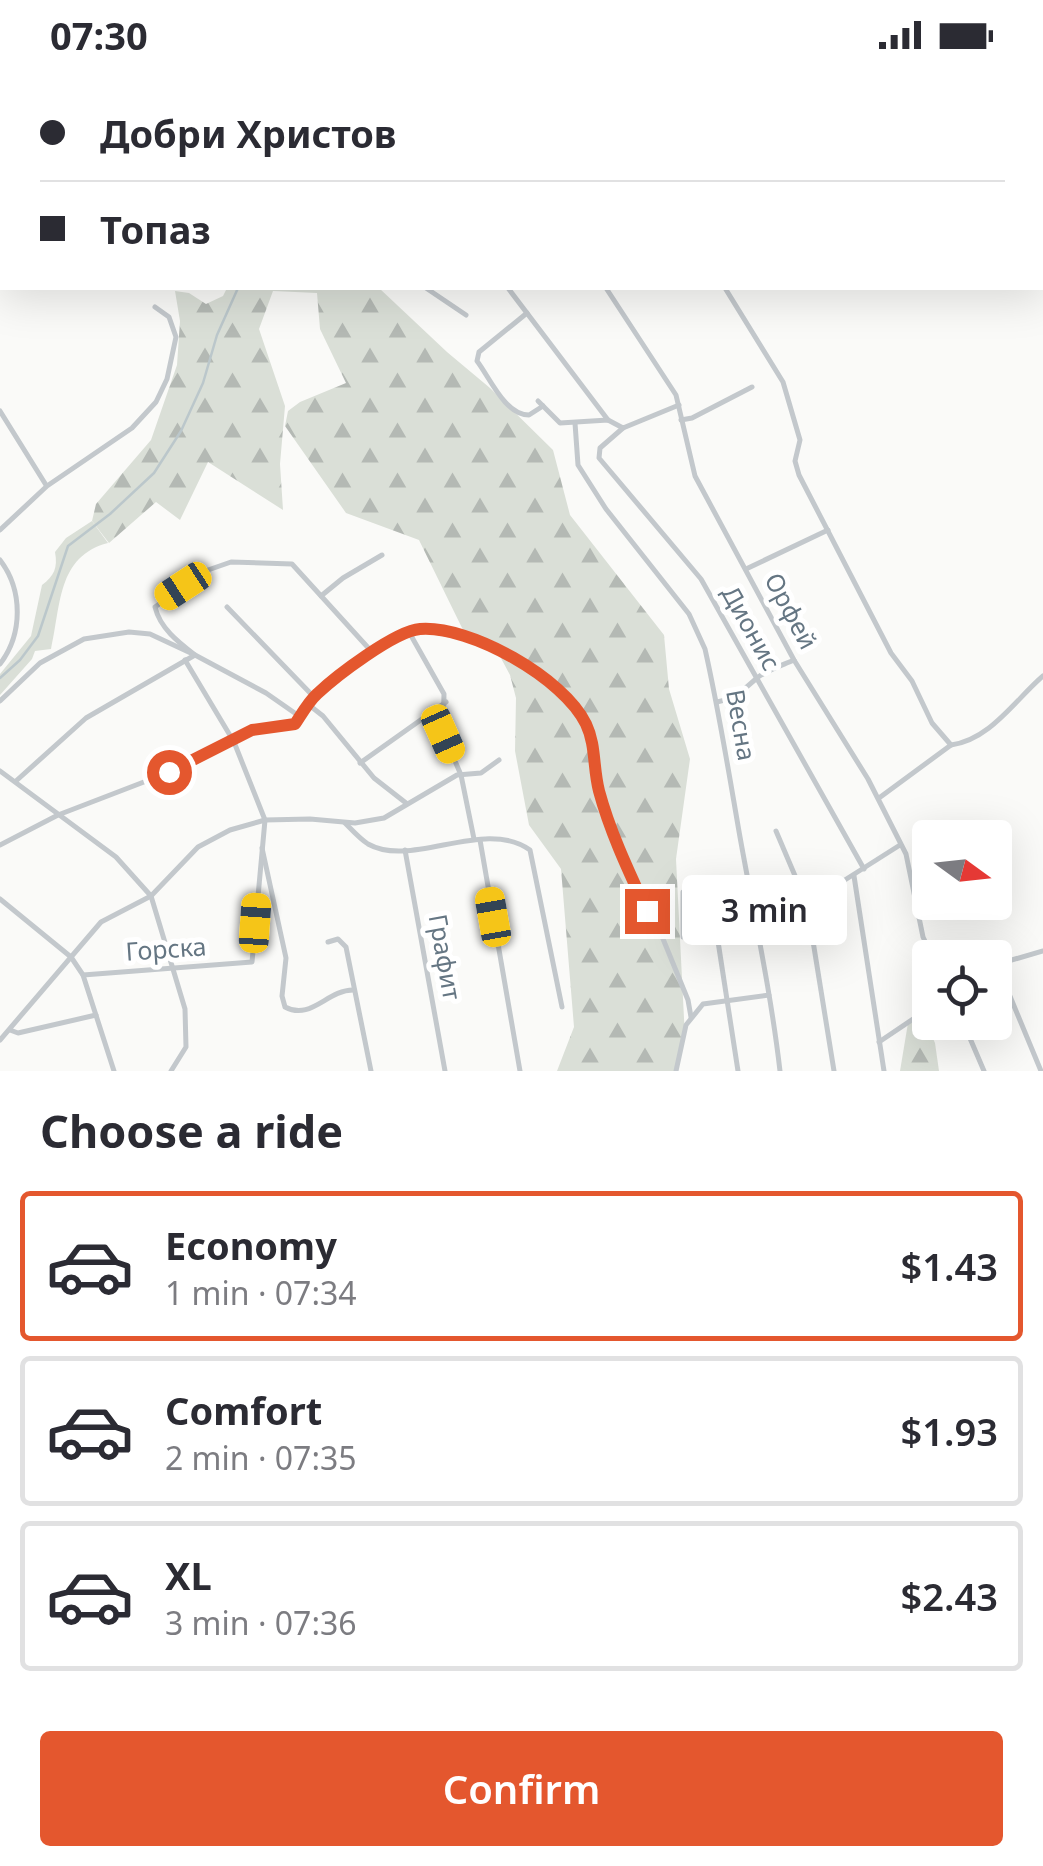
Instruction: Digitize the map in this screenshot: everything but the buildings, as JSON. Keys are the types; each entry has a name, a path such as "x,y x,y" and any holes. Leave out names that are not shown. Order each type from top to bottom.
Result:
{"street":[{"path":"533,70 542,70"},
{"path":"429,290 466,315"},
{"path":"510,290 608,420 623,428 678,405"},
{"name":"Орфей","path":"607,290 676,396 695,476 794,660 878,799 906,854 925,940"},
{"path":"726,290 783,382 800,440 795,466 891,653 912,682 932,724 951,744"},
{"path":"0,530 46,486 132,428 156,402 176,338 169,317 156,307"},
{"path":"528,313 479,352 477,361 498,394 518,414 529,416 540,403 560,422 608,420"},
{"path":"681,420 752,387"},
{"path":"0,412 46,486"},
{"name":"Весна","path":"575,423 578,465 606,508 689,614 704,648 760,930 780,1071"},
{"name":"Дионис","path":"623,428 600,448 599,458 701,579 864,868"},
{"path":"746,568 828,530"},
{"path":"321,596 382,555"},
{"path":"0,560 10,574 17,624 9,652 0,664"},
{"path":"195,655 175,640 156,616 155,607 208,570 231,562 292,564 372,652"},
{"path":"226,607 313,696"},
{"path":"0,845 58,815 196,762 252,730 288,728 295,724 313,696 372,652 408,632 429,630 485,642 546,678 585,720 599,791 617,846 662,934 688,1000 690,1017 676,1071"},
{"path":"0,701 40,662 84,639 130,632 150,634 195,655 300,716"},
{"path":"408,632 446,702 443,734 461,775 477,839 520,1071"},
{"path":"16,780 86,718 195,655"},
{"path":"185,660 234,742 265,820 262,846 286,958 282,996 285,1007 294,1012 308,1011 341,990 353,990"},
{"path":"717,702 744,693 756,678 794,660"},
{"path":"878,799 951,744 965,743 994,723 1043,676"},
{"path":"360,763 446,702"},
{"path":"309,705 323,716 360,763 406,803"},
{"path":"0,1040 34,996 109,916 152,896 198,847 230,830 265,820 370,822 394,813 461,775 481,773 500,760"},
{"path":"0,771 116,856 152,896 185,1009 186,1047 171,1071"},
{"path":"343,821 365,842 392,850 477,839 523,845 530,850 562,1007"},
{"path":"776,831 807,904 834,1071"},
{"path":"684,937 684,892 760,930 900,845"},
{"name":"Горска","path":"83,974 252,962 262,846"},
{"name":"Графит","path":"405,850 445,1071"},
{"path":"854,876 884,1071"},
{"path":"0,899 71,956 83,974 114,1071"},
{"path":"713,908 738,1071"},
{"path":"328,942 333,938 342,940 371,1071"},
{"path":"1012,960 1043,951"},
{"path":"690,1017 708,1002 769,995"},
{"path":"1012,1003 1041,1071"},
{"path":"10,1030 18,1033 96,1015"},
{"path":"879,1042 912,1020"},
{"path":"971,1040 984,1071"}],"green space":[{"path":"226,290 381,290 553,450 570,515 664,635 669,689 690,759 676,859 685,1038 677,1071 557,1071 574,1027 561,869 529,825 515,751 516,698 510,675 495,647 465,634 419,540 346,513 285,426 288,411 300,402 346,383 320,329 317,293 273,291 259,329 285,406 280,464 283,510 208,462 180,520 156,502 109,543 92,521 96,504 151,440 177,365 180,321 175,291 189,293 206,304 223,296"},
{"path":"92,521 108,543 91,550 70,571 51,649 35,651 0,695 0,674 31,636 42,585 55,567 55,552 66,538"},
{"path":"912,1020 912,1040 934,1040 939,1071 900,1071 908,1023"}],"waterway":[{"path":"0,678 38,636 68,546 154,473 181,431 237,290"}],"route":[{"path":"169,772 234,742 241,734 295,724 313,696 372,652 408,632 429,630 485,642 546,678 585,720 599,791 617,846 647,911"}]}
